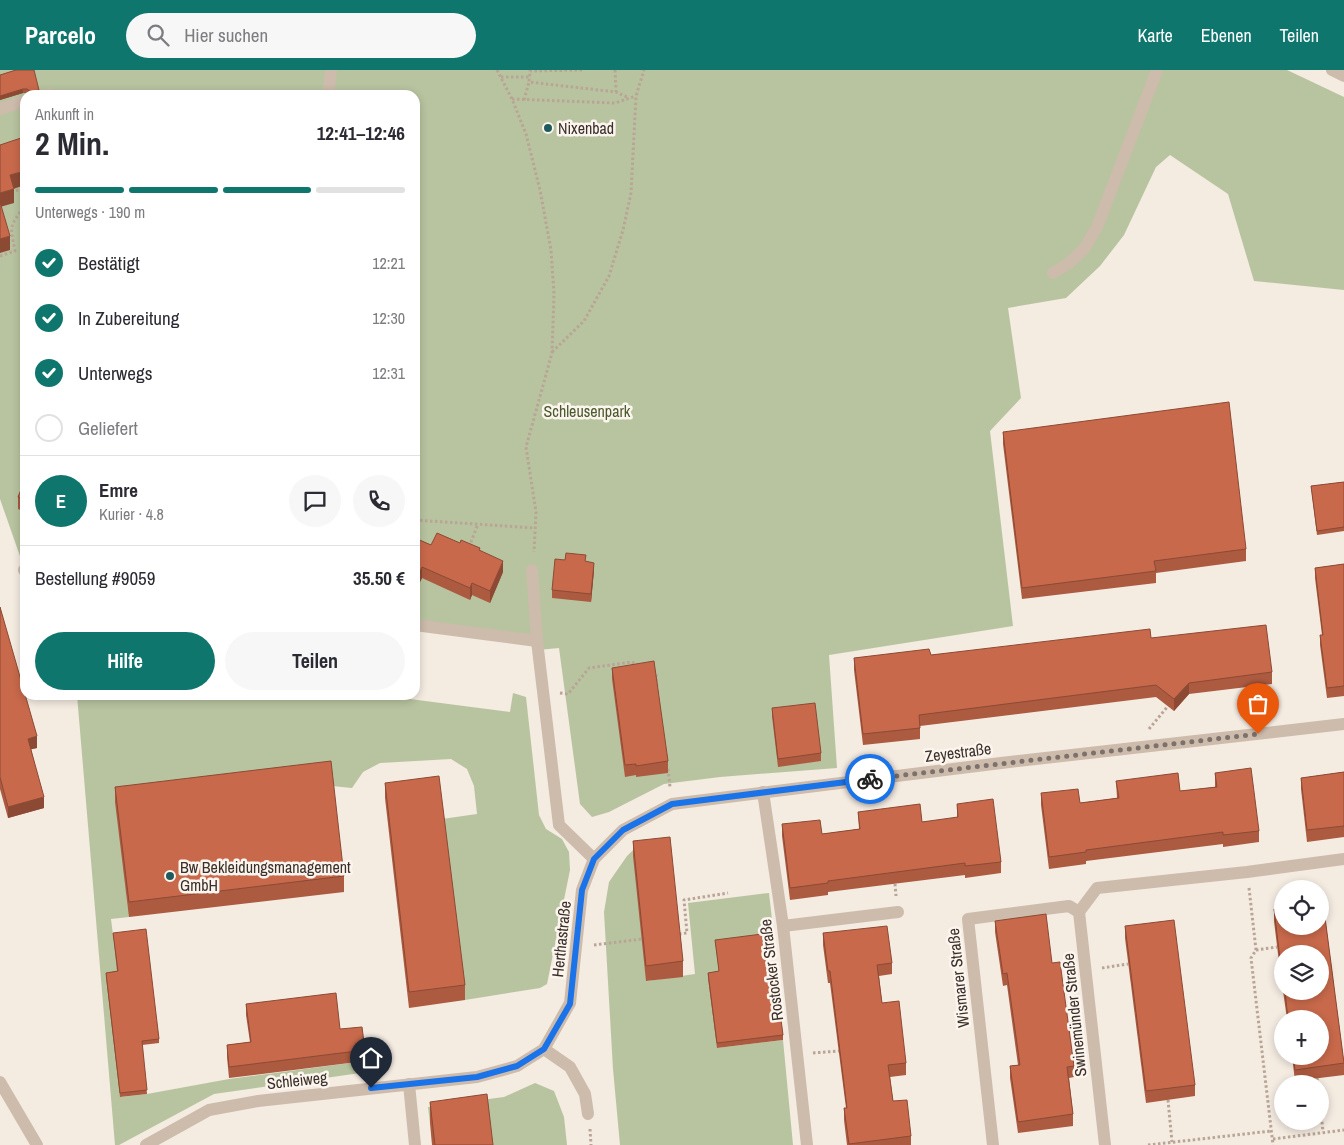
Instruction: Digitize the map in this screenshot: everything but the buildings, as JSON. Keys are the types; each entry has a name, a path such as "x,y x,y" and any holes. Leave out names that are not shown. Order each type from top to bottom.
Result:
{"street":[{"path":"329,90 331,70"},
{"path":"1053,272 1069,263 1084,249 1097,227 1157,70"},
{"path":"1332,70 1344,76"},
{"path":"0,109 20,103"},
{"path":"532,570 542,691 559,825 594,859"},
{"path":"420,626 537,641"},
{"name":"Zeyestraße","path":"594,859 623,830 672,804 1344,724"},
{"name":"Rostocker Straße","path":"763,792 783,926 807,1145"},
{"name":"Herthastraße","path":"544,1049 570,1004 582,890 594,859"},
{"path":"1079,912 1097,888 1248,872 1344,859"},
{"name":"Wismarer Straße","path":"993,1145 968,919 1069,906 1079,912"},
{"path":"783,926 898,912"},
{"name":"Swinemünder Straße","path":"1079,912 1105,1145"},
{"path":"544,1049 570,1067 585,1094 588,1114"},
{"name":"Schleiweg","path":"146,1145 209,1110 258,1101 477,1077 517,1066 544,1049"},
{"path":"0,1082 37,1145"},
{"path":"409,1084 415,1145"}],"path":[{"path":"497,70 512,99 526,134 540,190 551,250 554,294 552,353 526,447 536,512 534,550"},
{"path":"524,100 530,71 582,70"},
{"path":"615,70 616,92"},
{"path":"552,353 584,321 612,267 631,193 636,96 644,70"},
{"path":"501,77 529,77"},
{"path":"529,82 616,92 629,98"},
{"path":"512,99 615,103 636,96"},
{"path":"11,192 20,189"},
{"path":"0,256 15,251 11,231 14,220 20,212"},
{"path":"420,520 535,528"},
{"path":"466,554 478,524"},
{"path":"542,691 568,694 589,668 632,662 656,673 658,691"},
{"path":"668,766 672,804"},
{"path":"1248,872 1256,950 1251,958 1273,1145"},
{"path":"679,934 687,934 684,900 728,893"},
{"path":"576,948 642,939"},
{"path":"1256,950 1274,947"},
{"path":"1086,970 1128,964"},
{"path":"798,1055 839,1051"},
{"path":"1168,1100 1172,1142"},
{"path":"1272,1139 1344,1130"},
{"path":"1148,1145 1272,1131"}],"green space":[{"name":"Schleusenpark","path":"0,70 1287,70 1344,97 1344,290 1254,281 1228,194 1170,155 1156,167 1124,235 1100,266 1066,298 1008,308 1021,398 990,431 1013,626 829,655 837,768 720,777 664,784 609,812 592,817 580,804 559,648 538,650 537,642 420,626 420,90 20,90 20,556 0,499"},
{"path":"513,693 526,697 539,815 546,829 562,839 569,852 570,870 547,984 540,988 465,1000 442,819 477,814 474,786 467,769 451,759 380,763 363,772 352,788 332,786 129,917 111,919 118,975 121,1097 229,1079 365,1061 367,1072 214,1094 119,1145 115,1145 77,700 418,700 510,712"},
{"path":"636,847 647,981 695,974 688,903 769,893 774,937 762,939 719,976 717,1048 783,1040 793,1145 620,1145 613,1069 604,912 609,882 627,856"},
{"path":"535,1083 554,1091 564,1117 567,1145 490,1145 430,1123 428,1107 504,1097"}],"way so far":[{"path":"870,779 1258,734"}],"place":[{"name":"Nixenbad","path":"548,128"},
{"name":"Bw Bekleidungsmanagement GmbH","path":"170,876"}],"route":[{"path":"371,1088 477,1077 517,1066 544,1049 570,1004 582,890 594,859 623,830 672,804 870,779"}]}
